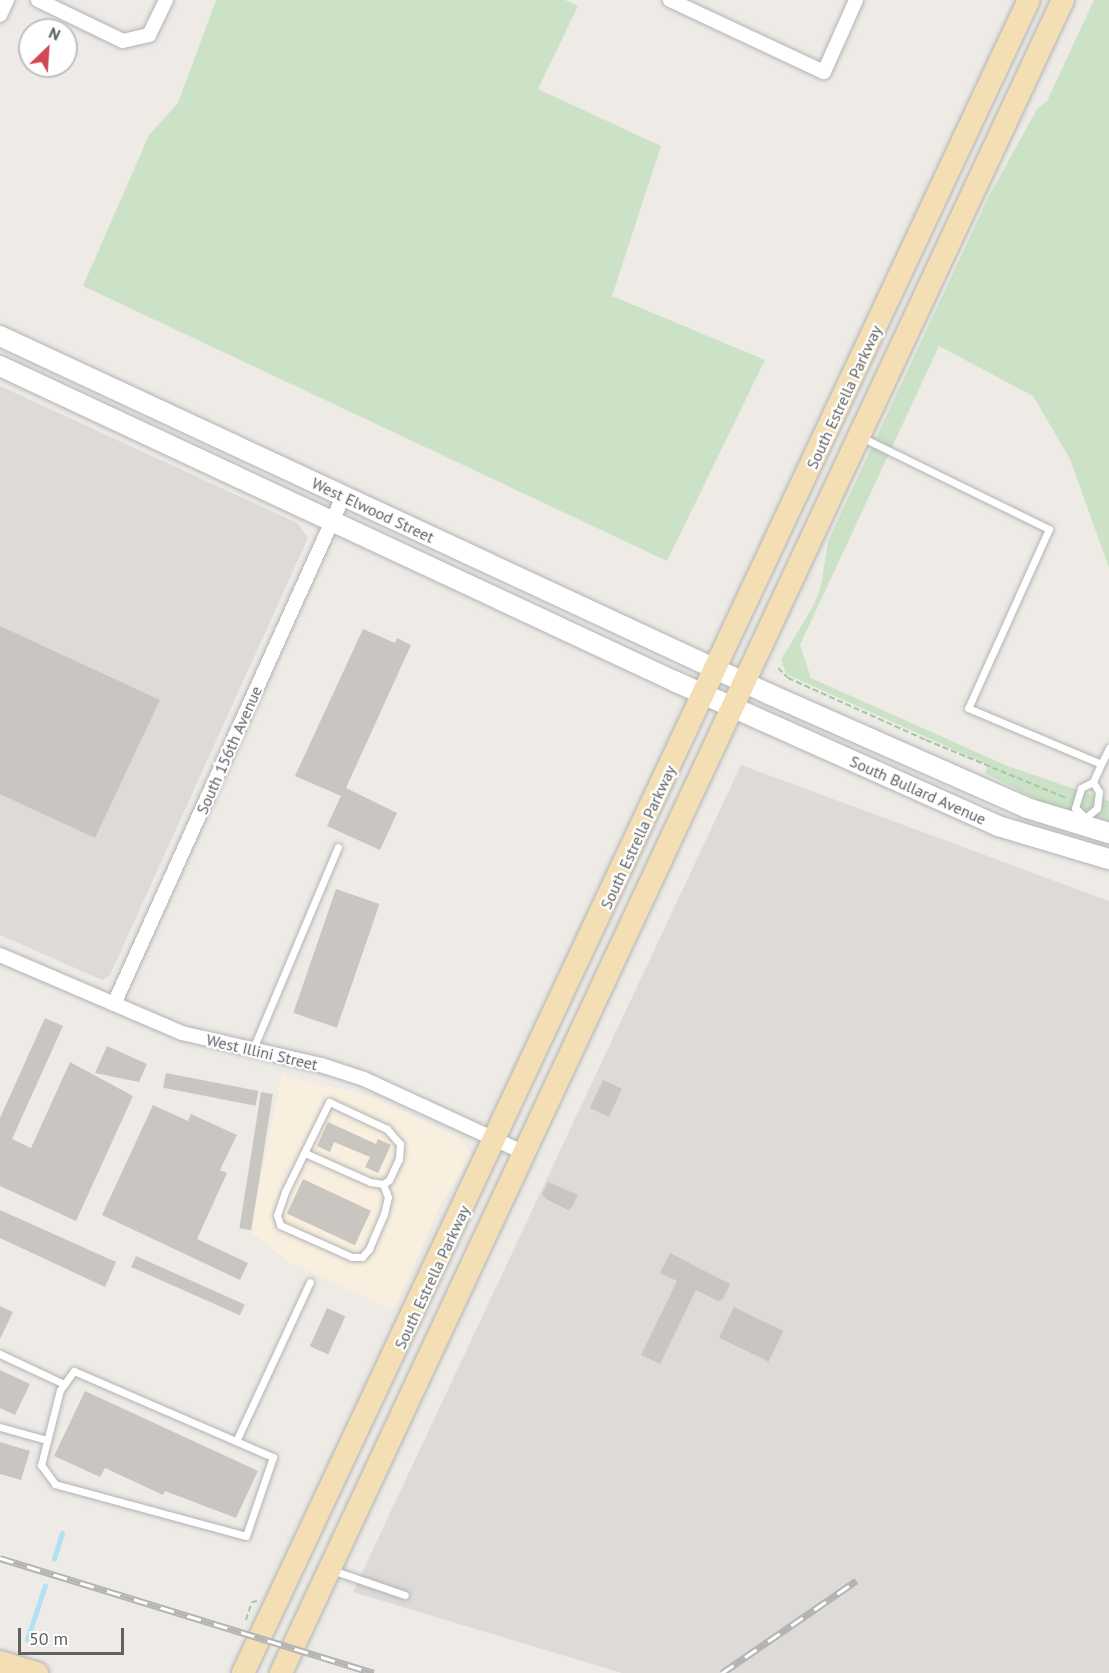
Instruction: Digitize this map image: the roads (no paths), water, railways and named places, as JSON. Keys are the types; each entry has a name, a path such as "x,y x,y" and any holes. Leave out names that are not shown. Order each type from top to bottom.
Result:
{"main road":[{"name":"South Estrella Parkway","path":"243,1673 496,1140 1029,0"},
{"name":"South Estrella Parkway","path":"281,1673 1064,0"},
{"name":"West Elwood Street","path":"0,336 746,683"},
{"name":"West Elwood Street","path":"0,366 733,707"},
{"name":"South Bullard Avenue","path":"746,683 997,796 1083,821 1109,833"},
{"name":"South Bullard Avenue","path":"733,707 998,826 1109,859"},
{"path":"0,1662 37,1673"}],"street":[{"path":"0,15 7,0"},
{"path":"38,0 123,41 150,35 166,0"},
{"path":"670,0 824,72 856,0"},
{"name":"South 156th Avenue","path":"114,1004 343,497"},
{"name":"West Illini Street","path":"0,955 182,1033 253,1049 364,1079 523,1152"}],"lane":[{"path":"861,437 1048,529 968,708 1101,764"},
{"path":"1094,782 1099,792 1097,808 1083,821 1075,808 1081,788 1094,782 1109,748"},
{"path":"253,1049 338,847"},
{"path":"305,1153 370,1182 383,1184 389,1180 402,1149 397,1138 329,1102 285,1192 277,1215 280,1225 352,1257 362,1257 369,1249 384,1214 388,1197 383,1184"},
{"path":"237,1439 310,1282"},
{"path":"0,1354 64,1384"},
{"path":"74,1371 237,1439 273,1457 246,1536 55,1484 40,1465 64,1384 74,1371"},
{"path":"0,1426 47,1440"},
{"path":"330,1569 405,1595"}],"waterway":[{"path":"54,1559 62,1533"},
{"path":"27,1640 45,1586"}],"railway":[{"path":"0,1558 374,1673"},
{"path":"722,1673 856,1581"}]}
